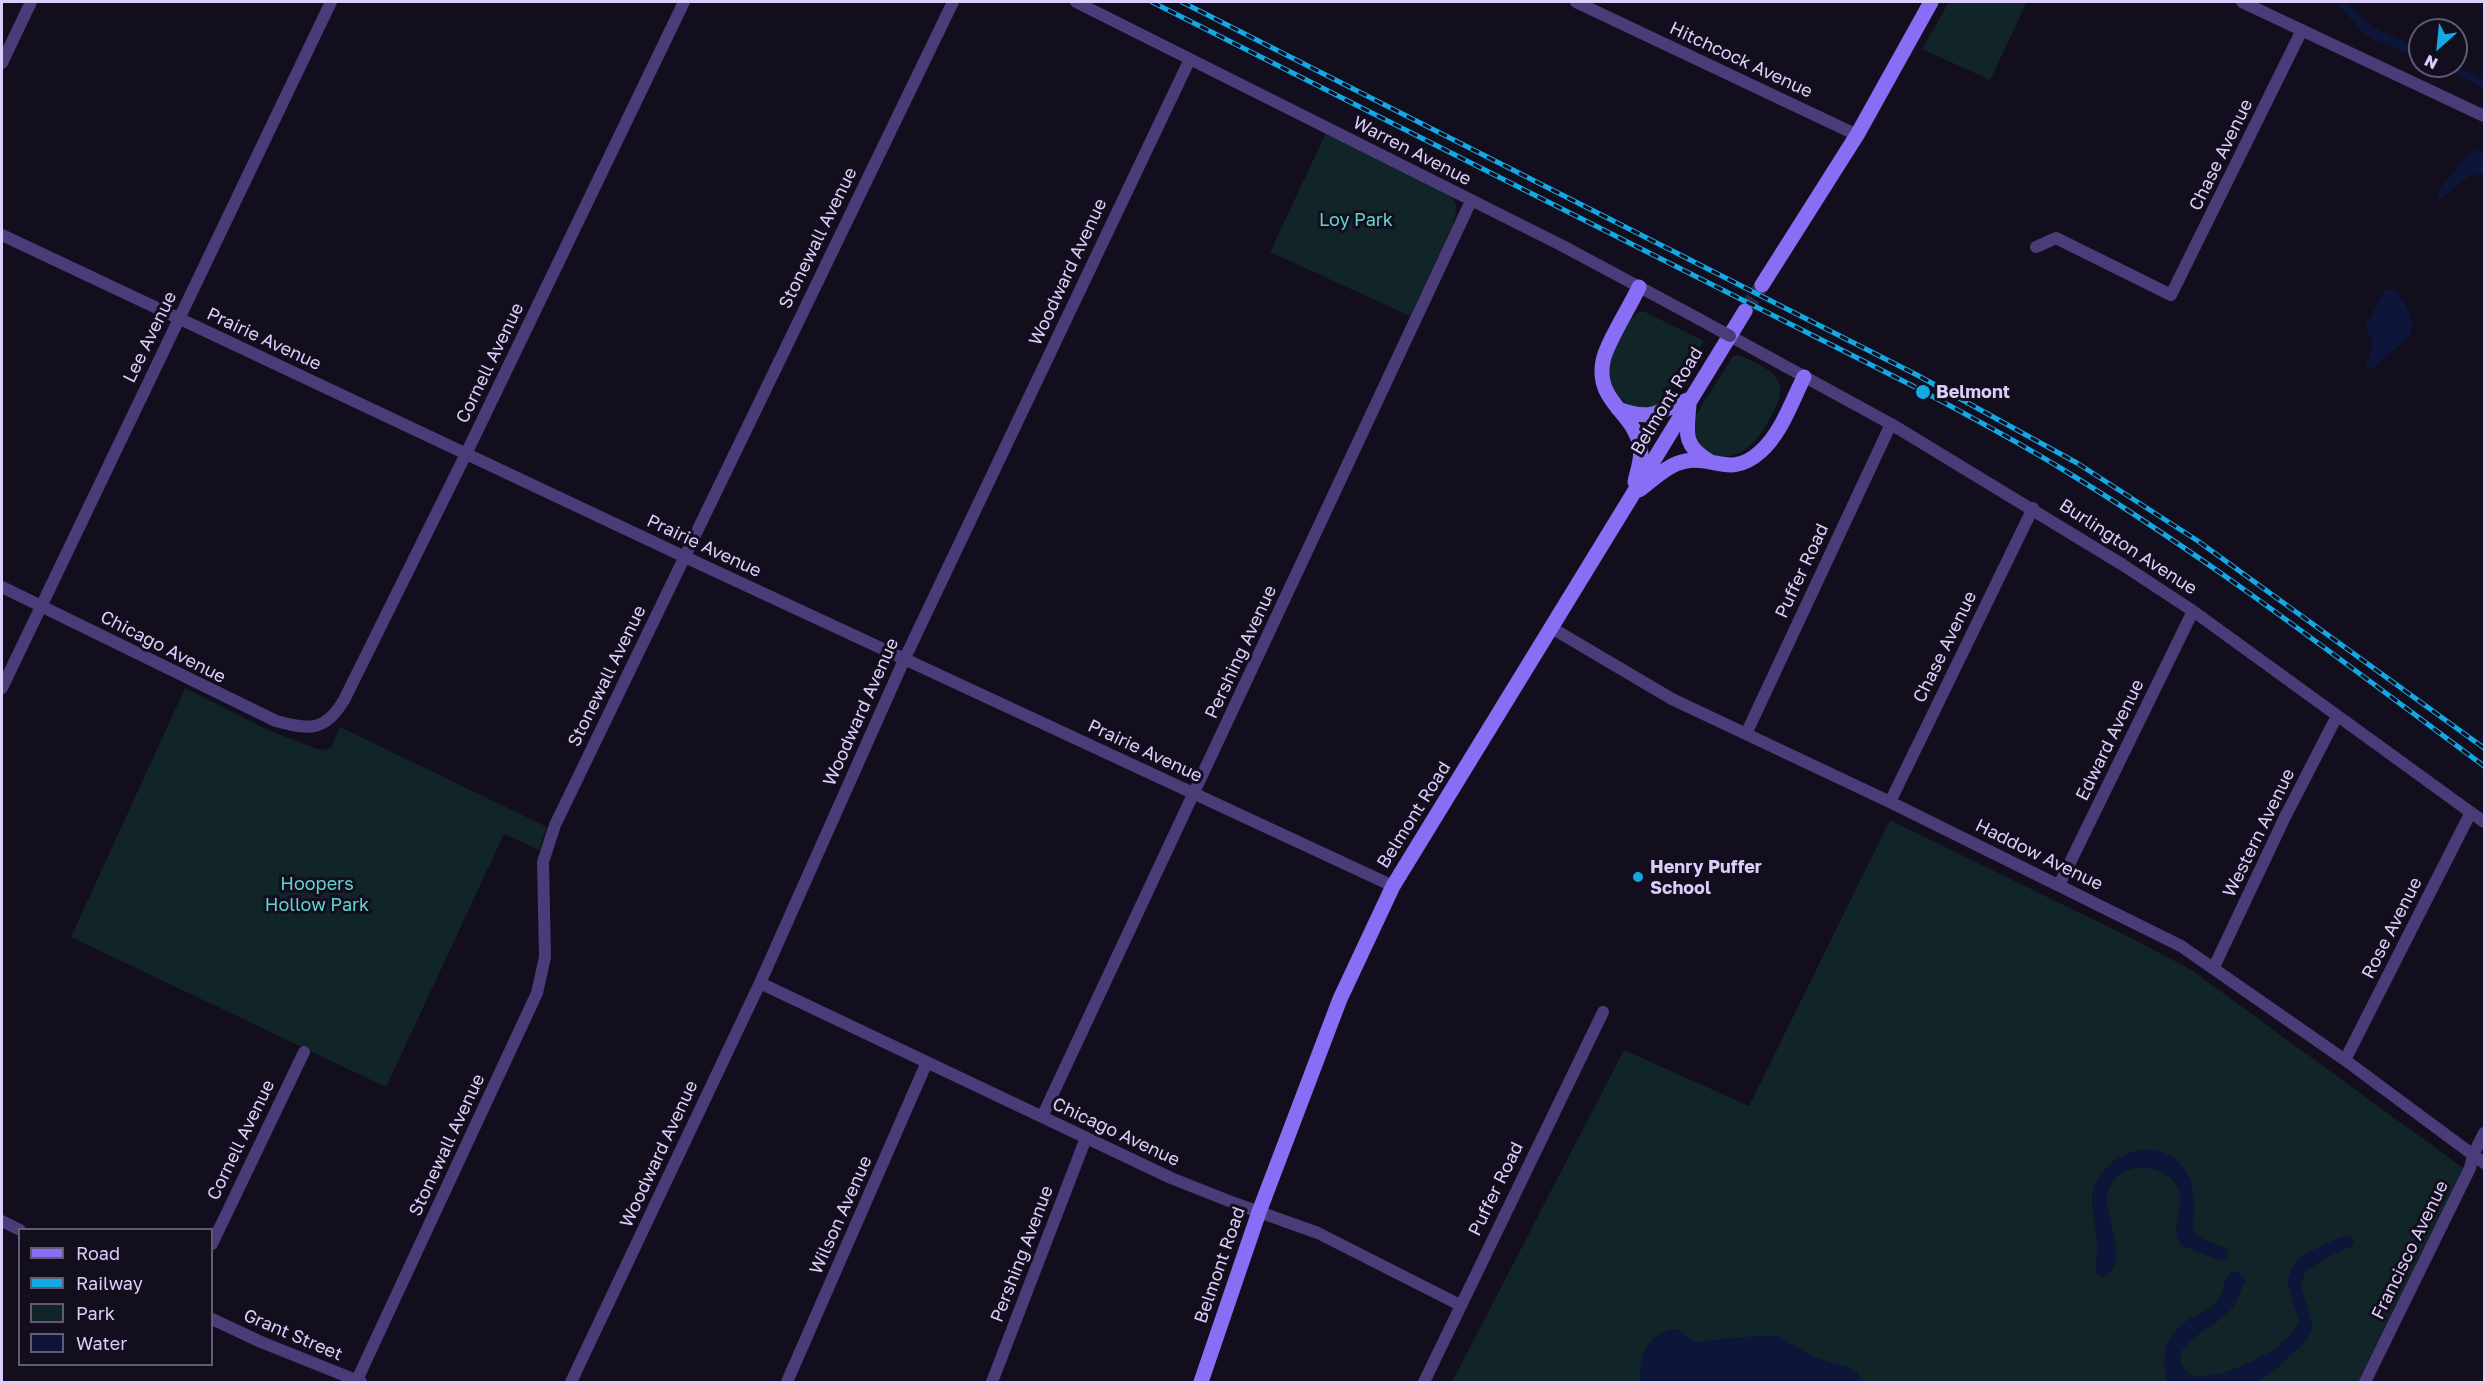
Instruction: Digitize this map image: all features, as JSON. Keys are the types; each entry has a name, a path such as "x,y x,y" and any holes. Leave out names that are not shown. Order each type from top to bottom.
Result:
{"main road":[{"path":"1762,285 1857,135 1931,2"},
{"path":"1632,494 1641,452 1640,445 1635,430 1605,391 1602,376 1603,359 1640,287"},
{"name":"Belmont Road","path":"1201,1383 1258,1212 1340,999 1393,886 1745,311"},
{"path":"1632,494 1674,464 1694,460 1723,466 1739,464 1760,453 1772,438 1804,377"},
{"path":"1618,409 1636,415 1650,416 1690,399"},
{"path":"1690,399 1686,425 1689,443 1695,452 1714,464"}],"street":[{"path":"2,63 31,2"},
{"name":"Lee Avenue","path":"2,688 331,2"},
{"name":"Cornell Avenue","path":"312,728 329,721 336,714 466,454 684,2"},
{"name":"Stonewall Avenue","path":"358,1382 533,1004 543,974 545,957 542,885 547,843 952,2"},
{"name":"Warren Avenue","path":"1076,2 1640,287 1730,336"},
{"name":"Hitchcock Avenue","path":"1576,2 1857,135"},
{"path":"2242,2 2484,116"},
{"name":"Chase Avenue","path":"2036,247 2056,238 2171,296 2302,30"},
{"name":"Woodward Avenue","path":"571,1383 760,983 904,660 1190,59"},
{"name":"Pershing Avenue","path":"1042,1117 1471,201"},
{"name":"Prairie Avenue","path":"2,235 904,660 1393,886"},
{"name":"Burlington Avenue","path":"1730,336 1891,424 2033,508 2193,611 2484,822"},
{"name":"Puffer Road","path":"1746,734 1891,424"},
{"name":"Chase Avenue","path":"1890,802 2033,508"},
{"name":"Chicago Avenue","path":"2,587 257,713 291,725 312,728"},
{"name":"Edward Avenue","path":"2059,885 2193,611"},
{"name":"Haddow Avenue","path":"1550,627 1672,699 1890,802 2181,946 2345,1060 2484,1163"},
{"name":"Western Avenue","path":"2214,967 2285,818 2337,716"},
{"name":"Rose Avenue","path":"2345,1060 2471,812"},
{"name":"Chicago Avenue","path":"760,983 1202,1191 1318,1233 1460,1305"},
{"name":"Puffer Road","path":"1424,1383 1603,1012"},
{"name":"Cornell Avenue","path":"213,1242 304,1052"},
{"name":"Wilson Avenue","path":"787,1383 927,1062"},
{"name":"Francisco Avenue","path":"2365,1383 2470,1168 2473,1155 2484,1133"},
{"name":"Pershing Avenue","path":"992,1383 1086,1138"},
{"path":"2,1221 18,1229"},
{"name":"Grant Street","path":"213,1319 358,1382"}],"green space":[{"path":"1949,2 2027,2 1990,80 1922,49"},
{"name":"Loy Park","path":"1326,133 1451,196 1455,203 1456,213 1453,224 1410,316 1270,252"},
{"path":"1643,311 1704,341 1658,408 1652,409 1635,407 1622,400 1613,389 1609,375 1611,356 1624,329 1632,318"},
{"path":"1739,355 1761,365 1775,376 1780,385 1779,399 1765,428 1749,447 1730,456 1707,453 1695,446 1694,418 1733,356"},
{"name":"Hoopers Hollow Park","path":"185,688 266,729 317,749 325,750 331,747 340,727 547,827 539,850 504,834 386,1087 71,937"},
{"path":"1890,820 2190,969 2463,1168 2358,1382 1452,1382 1624,1050 1749,1106"}],"water":[{"path":"2335,2 2346,2 2371,26 2408,43 2408,53 2375,41 2362,31"},
{"path":"2468,72 2484,80 2484,88 2463,78 2468,78"},
{"path":"2474,148 2481,152 2484,158 2484,173 2468,177 2439,200 2437,195 2442,185"},
{"path":"2393,288 2405,303 2413,321 2410,336 2373,368 2365,369 2373,346 2366,325 2384,291"},
{"path":"2144,1149 2166,1153 2181,1164 2187,1172 2193,1192 2194,1232 2197,1236 2228,1250 2227,1259 2222,1261 2181,1245 2177,1230 2179,1190 2175,1183 2158,1171 2138,1168 2120,1174 2108,1192 2107,1202 2116,1261 2112,1271 2103,1278 2097,1275 2097,1243 2092,1201 2096,1181 2101,1173 2116,1160"},
{"path":"2351,1235 2354,1241 2351,1247 2335,1253 2305,1271 2301,1286 2312,1330 2307,1340 2281,1365 2256,1382 2168,1382 2165,1356 2169,1339 2180,1326 2216,1303 2231,1273 2239,1272 2245,1280 2233,1306 2223,1318 2192,1340 2181,1353 2180,1360 2190,1375 2217,1374 2234,1369 2268,1353 2282,1343 2293,1332 2299,1321 2287,1282 2292,1267 2302,1255 2341,1237"},
{"path":"1672,1329 1680,1330 1691,1340 1699,1342 1740,1337 1778,1336 1813,1357 1859,1372 1860,1382 1640,1382 1641,1363 1649,1342 1662,1332"}],"tunnel":[{"path":"1745,311 1762,285"}],"railway":[{"path":"1152,2 1911,385 2025,447 2117,503 2224,575 2484,766"},
{"path":"1182,2 1917,375 2077,463 2198,541 2484,748"}],"place":[{"name":"Belmont","path":"1923,392"},
{"name":"Henry Puffer School","path":"1638,877"}]}
